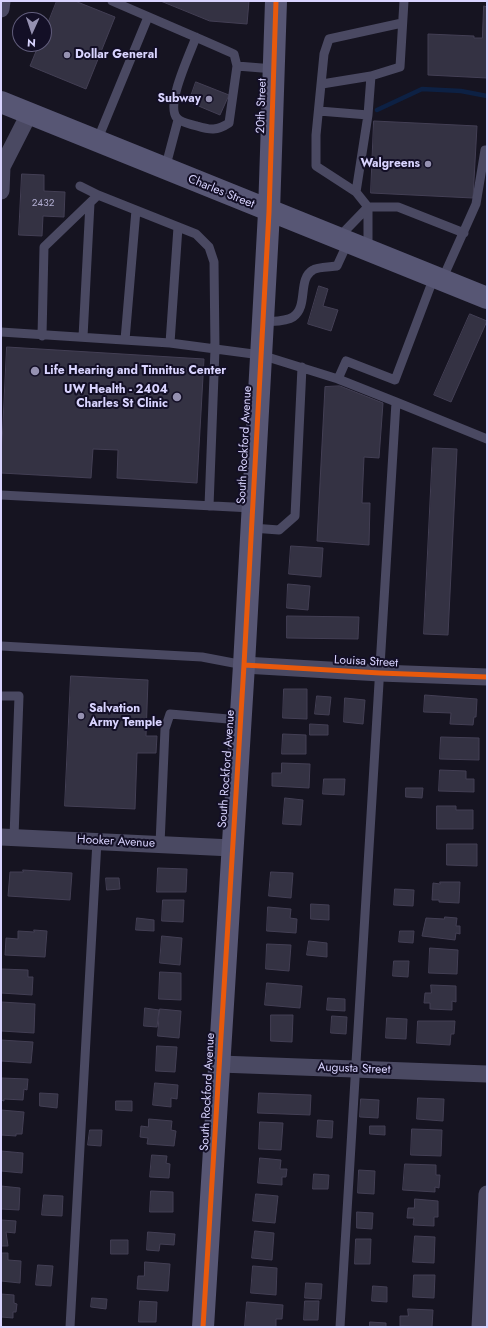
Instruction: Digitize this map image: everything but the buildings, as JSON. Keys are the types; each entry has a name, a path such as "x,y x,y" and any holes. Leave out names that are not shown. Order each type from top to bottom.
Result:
{"street":[{"path":"1,9 2,1"},
{"name":"20th Street","path":"269,212 276,1"},
{"name":"Charles Street","path":"1,102 269,212 351,243 487,298"},
{"path":"1,191 2,168 29,114"},
{"name":"South Rockford Avenue","path":"204,1327 244,665 269,212"},
{"name":"Louisa Street","path":"244,665 380,673 487,677"},
{"name":"Hooker Avenue","path":"7,837 232,848"},
{"name":"Augusta Street","path":"220,1064 487,1074"},
{"path":"480,1327 487,1194"}],"lane":[{"path":"112,1 196,37 234,54 237,66 229,123 220,129 211,130 178,120 172,112 173,99 196,37"},
{"path":"322,84 371,76 400,67 404,1"},
{"path":"97,141 148,17"},
{"path":"402,23 329,39 324,54 316,135 316,166 356,192 368,207 398,208 464,232"},
{"path":"237,66 274,69"},
{"path":"356,192 368,115 371,76"},
{"path":"319,110 368,115"},
{"path":"165,169 178,120"},
{"path":"338,379 346,361 395,380 438,279 464,232 476,204 485,150"},
{"path":"80,186 98,195 196,234 208,247 214,262 215,349 209,506"},
{"path":"42,336 44,247 98,195"},
{"path":"83,337 90,203"},
{"path":"351,243 368,207"},
{"path":"262,322 292,318 299,311 307,275 314,269 337,266 351,243 368,207"},
{"path":"125,340 136,210"},
{"path":"170,343 178,226"},
{"path":"1,332 42,336 83,337 170,343 261,355 338,379 487,439"},
{"path":"1,495 209,506 251,518 279,530 295,516 302,367"},
{"path":"340,1327 396,402"},
{"path":"1,646 202,657 244,665"},
{"path":"1,696 19,696 7,837"},
{"path":"160,844 165,729 170,714 240,720"},
{"path":"70,1327 97,841"}],"waterway":[{"path":"377,110 422,89 461,91 487,96"}],"cycle path":[{"path":"203,1327 244,665 269,212 276,1"},
{"path":"244,665 380,673 487,677"}],"place":[{"name":"Dollar General","path":"67,55"},
{"name":"Subway","path":"209,99"},
{"name":"Walgreens","path":"428,164"},
{"name":"Life Hearing and Tinnitus Center","path":"35,371"},
{"name":"UW Health - 2404 Charles St Clinic","path":"177,397"},
{"name":"Salvation Army Temple","path":"81,716"}]}
